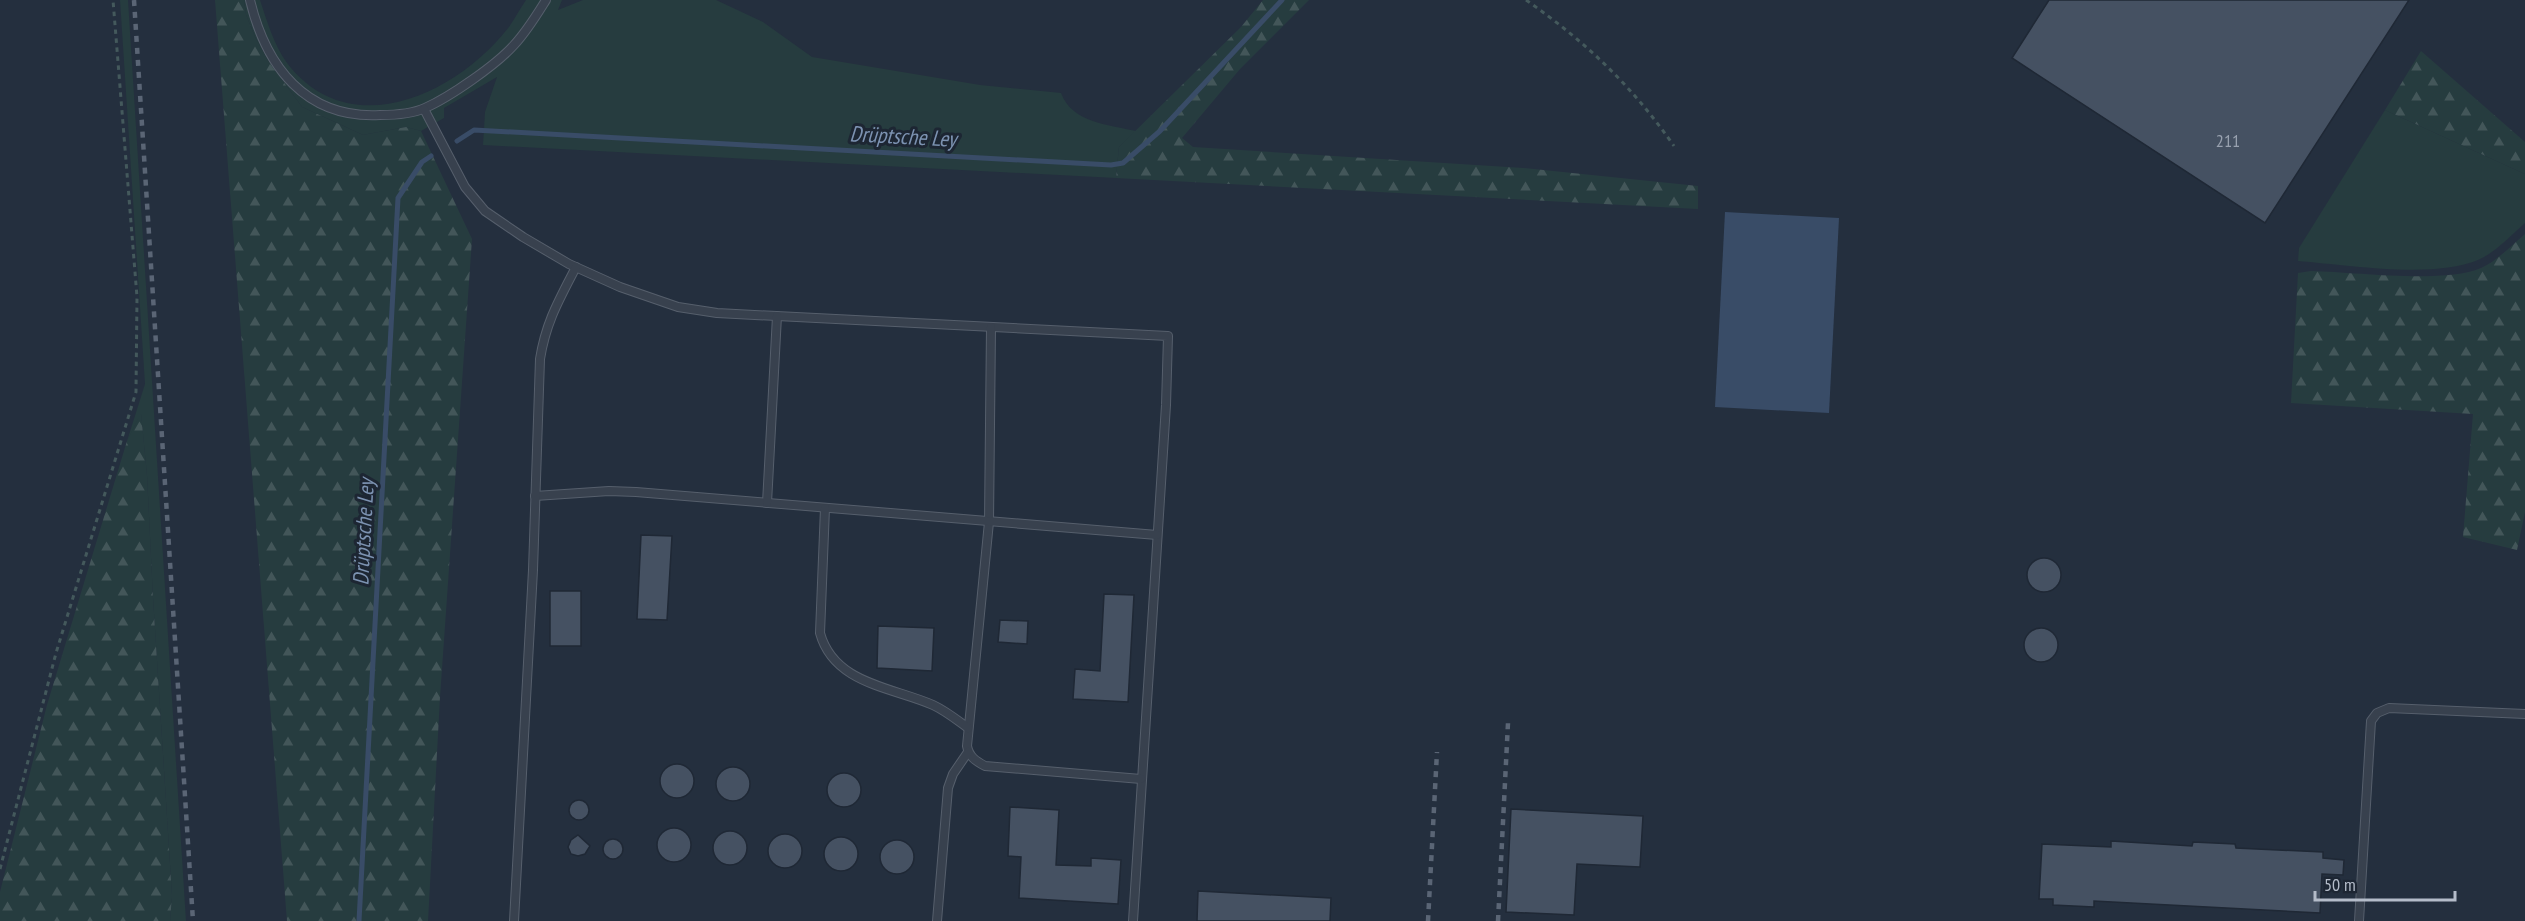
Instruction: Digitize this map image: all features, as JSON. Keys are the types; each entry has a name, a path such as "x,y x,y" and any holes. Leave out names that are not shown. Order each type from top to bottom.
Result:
{"lane":[{"path":"250,0 257,29 284,76 308,96 329,108 359,116 405,114 424,109 456,90 513,46 546,0"},
{"path":"424,109 465,188 478,205 523,237 576,267 620,287 678,307 717,313 1168,336 1166,405 1133,921"},
{"path":"514,921 540,360 544,332 576,267"},
{"path":"767,503 777,316"},
{"path":"937,921 948,788 953,774 968,752 968,728 989,522 991,327"},
{"path":"535,496 609,491 1157,535"},
{"path":"825,508 820,633 824,645 836,663 849,673 898,695 932,705 968,728"},
{"path":"2359,921 2371,721 2377,712 2389,708 2525,714"},
{"path":"968,752 985,766 1142,779"}],"path":[{"path":"0,869 56,653 136,392 137,297 113,0"},
{"path":"1526,0 1596,54 1637,97 1674,146"}],"green space":[{"path":"120,0 128,0 186,921 170,921 172,896 147,476 141,414 127,441 145,384"},
{"path":"215,0 244,0 246,15 268,61 302,107 363,135 406,127 421,131 472,239 440,697 428,921 287,921"},
{"path":"244,0 260,0 275,41 287,63 312,88 341,101 371,105 402,101 433,89 461,72 487,51 509,27 526,0 562,0 558,10 583,0 716,0 763,22 812,57 980,85 1061,93 1066,103 1083,117 1136,131 1119,147 1116,178 483,145 485,112 497,77 444,108 444,118 421,131 406,127 363,135 302,107 268,61 246,15"},
{"path":"1263,0 1309,0 1240,69 1182,138 1193,147 1523,168 1698,186 1698,209 1116,178 1119,147 1241,27"},
{"path":"2421,51 2525,142 2525,174 2385,110"},
{"path":"2385,110 2525,174 2525,223 2491,253 2459,266 2414,270 2298,261 2299,248"},
{"path":"2525,234 2525,512 2517,550 2463,537 2473,414 2291,403 2298,273 2311,271 2423,276 2465,273 2493,261"},
{"path":"141,413 147,476 172,896 170,921 0,921 0,892 47,705 127,441"}],"water":[{"path":"1725,212 1839,218 1829,413 1715,407"}],"building":[{"path":"2049,0 2409,0 2265,223 2012,58"},
{"path":"641,535 672,536 667,620 637,619"},
{"path":"2044,558 2056,563 2061,575 2056,587 2044,592 2032,587 2027,575 2032,563"},
{"path":"550,591 581,591 581,646 550,646"},
{"path":"1104,594 1134,595 1128,702 1073,699 1075,669 1100,671"},
{"path":"1000,620 1028,621 1027,644 998,642"},
{"path":"878,626 934,628 932,671 877,668"},
{"path":"2041,628 2053,633 2058,645 2053,657 2041,662 2029,657 2024,645 2029,633"},
{"path":"677,764 689,769 694,781 689,793 677,798 665,793 660,781 665,769"},
{"path":"733,767 745,772 750,784 745,796 733,801 721,796 716,784 721,772"},
{"path":"844,773 856,778 861,790 856,802 844,807 832,802 827,790 832,778"},
{"path":"579,800 586,803 589,810 586,817 579,820 572,817 569,810 572,803"},
{"path":"1010,807 1059,810 1056,865 1091,866 1091,858 1121,860 1118,904 1019,898 1021,857 1008,856"},
{"path":"1511,809 1643,816 1640,867 1577,864 1574,915 1506,912"},
{"path":"674,828 686,833 691,845 686,857 674,862 662,857 657,845 662,833"},
{"path":"730,831 742,836 747,848 742,860 730,865 718,860 713,848 718,836"},
{"path":"785,834 797,839 802,851 797,863 785,868 773,863 768,851 773,839"},
{"path":"578,835 590,846 585,854 578,856 571,854 568,847 571,840"},
{"path":"841,837 853,842 858,854 853,866 841,871 829,866 824,854 829,842"},
{"path":"613,839 620,842 623,849 620,856 613,859 606,856 603,849 606,842"},
{"path":"897,840 909,845 914,857 909,869 897,874 885,869 880,857 885,845"},
{"path":"2111,841 2192,846 2193,842 2235,844 2236,848 2323,852 2323,858 2344,860 2343,875 2322,874 2320,913 2094,901 2094,907 2053,905 2053,899 2039,899 2042,844 2111,847"},
{"path":"1198,891 1331,898 1330,921 1197,921"}],"waterway":[{"name":"Drüptsche Ley","path":"457,141 474,130 1111,165 1123,163 1160,131 1282,0"},
{"name":"Drüptsche Ley","path":"359,921 398,198 422,162 431,156"}],"railway":[{"path":"134,0 193,921"},
{"path":"1498,921 1508,723"},
{"path":"1428,921 1437,752"}]}
